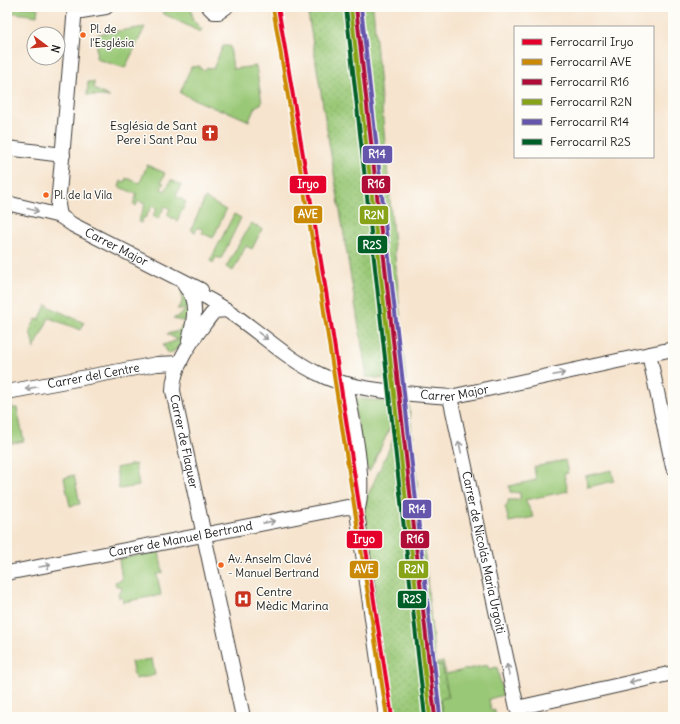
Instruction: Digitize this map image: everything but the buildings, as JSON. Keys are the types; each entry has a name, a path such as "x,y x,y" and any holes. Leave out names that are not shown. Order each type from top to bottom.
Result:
{"street":[{"path":"60,216 58,205 75,9 106,7"},
{"path":"209,7 214,12 219,12 226,7"},
{"path":"7,148 63,151"},
{"name":"Carrer Major","path":"7,203 60,216 73,225 200,289 206,298"},
{"path":"175,276 188,289 195,312 194,322 186,350"},
{"name":"Carrer Major","path":"188,289 226,310 294,359 320,375 349,385 450,397 673,349"},
{"path":"205,324 208,311 206,298"},
{"path":"186,350 215,311 226,310"},
{"name":"Carrer de Flaquer","path":"186,350 173,382 174,399 243,717"},
{"path":"649,354 673,466"},
{"name":"Carrer del Centre","path":"7,392 157,364 180,363"},
{"path":"349,385 361,483 360,504 355,510 386,717"},
{"name":"Carrer de Nicolás Maria Urgoiti","path":"450,397 517,708 673,673"},
{"name":"Carrer de Manuel Bertrand","path":"7,572 347,507 355,510"}],"green space":[{"path":"9,7 38,7 37,16 8,12"},
{"path":"191,7 193,20 202,30 200,32 162,13 163,11"},
{"path":"307,7 373,7 406,381 367,377"},
{"path":"145,27 125,68 96,59 98,34"},
{"path":"223,46 230,46 233,69 256,66 262,103 255,107 249,121 222,109 221,111 180,93 191,67 200,66 200,69 205,70 207,67 213,69"},
{"path":"88,82 94,82 94,89 110,97 87,95"},
{"path":"147,165 165,173 161,182 164,183 161,189 165,191 171,180 181,185 176,196 186,202 177,221 167,215 170,209 165,206 158,219 153,216 157,208 152,206 141,223 138,222 145,204 138,201 136,206 133,204 137,194 119,187 121,181 125,182 126,178 140,183"},
{"path":"205,198 226,210 213,238 202,233 203,230 198,227 195,232 191,230"},
{"path":"234,214 241,218 221,259 216,257 213,263 210,261"},
{"path":"251,223 262,229 252,249 246,246 233,271 226,267"},
{"path":"182,292 189,303 188,333 177,349 169,354 163,345 178,340 167,334 178,331 186,322 173,319 182,314 185,309 177,309 182,303"},
{"path":"46,305 84,323 81,330 49,318 34,349 30,330 36,319 39,320"},
{"path":"353,398 402,403 369,472 363,455"},
{"path":"10,400 12,408 17,408 24,441 7,444 7,401"},
{"path":"409,405 417,496 408,498 419,548 424,548 435,664 436,666 442,665 449,698 440,699 443,717 389,717 361,510"},
{"path":"565,460 568,473 564,474 568,491 525,500 534,517 509,522 505,506 508,505 508,500 520,500 520,493 510,492 509,486 536,480 534,467"},
{"path":"135,464 139,486 119,489 116,468"},
{"path":"612,470 614,481 588,487 585,476"},
{"path":"74,475 80,504 70,506 64,478"},
{"path":"159,551 163,573 157,574 161,595 123,602 122,597 119,598 118,592 122,591 121,586 116,586 115,582 122,580 119,559"},
{"path":"152,659 155,675 135,679 131,662"},
{"path":"443,662 446,674 487,665 489,669 497,667 503,695 489,699 491,711 495,710 496,716 443,717 440,699 449,697 442,665 436,666 435,664"}],"rail line":[{"name":"Iryo","path":"278,7 326,291 392,717"},
{"name":"R16","path":"356,7 435,717"},
{"name":"R14","path":"361,7 440,716"},
{"name":"AVE","path":"273,8 321,292 387,717"},
{"name":"R2S","path":"346,8 425,717"},
{"name":"R2N","path":"351,8 430,717"}],"place":[{"name":"Pl. de l'Església","path":"83,35"},
{"name":"Església de Sant Pere i Sant Pau","path":"210,133"},
{"name":"Pl. de la Vila","path":"46,195"},
{"name":"Av. Anselm Clavé - Manuel Bertrand","path":"221,565"},
{"name":"Centre Mèdic Marina","path":"243,599"}]}
